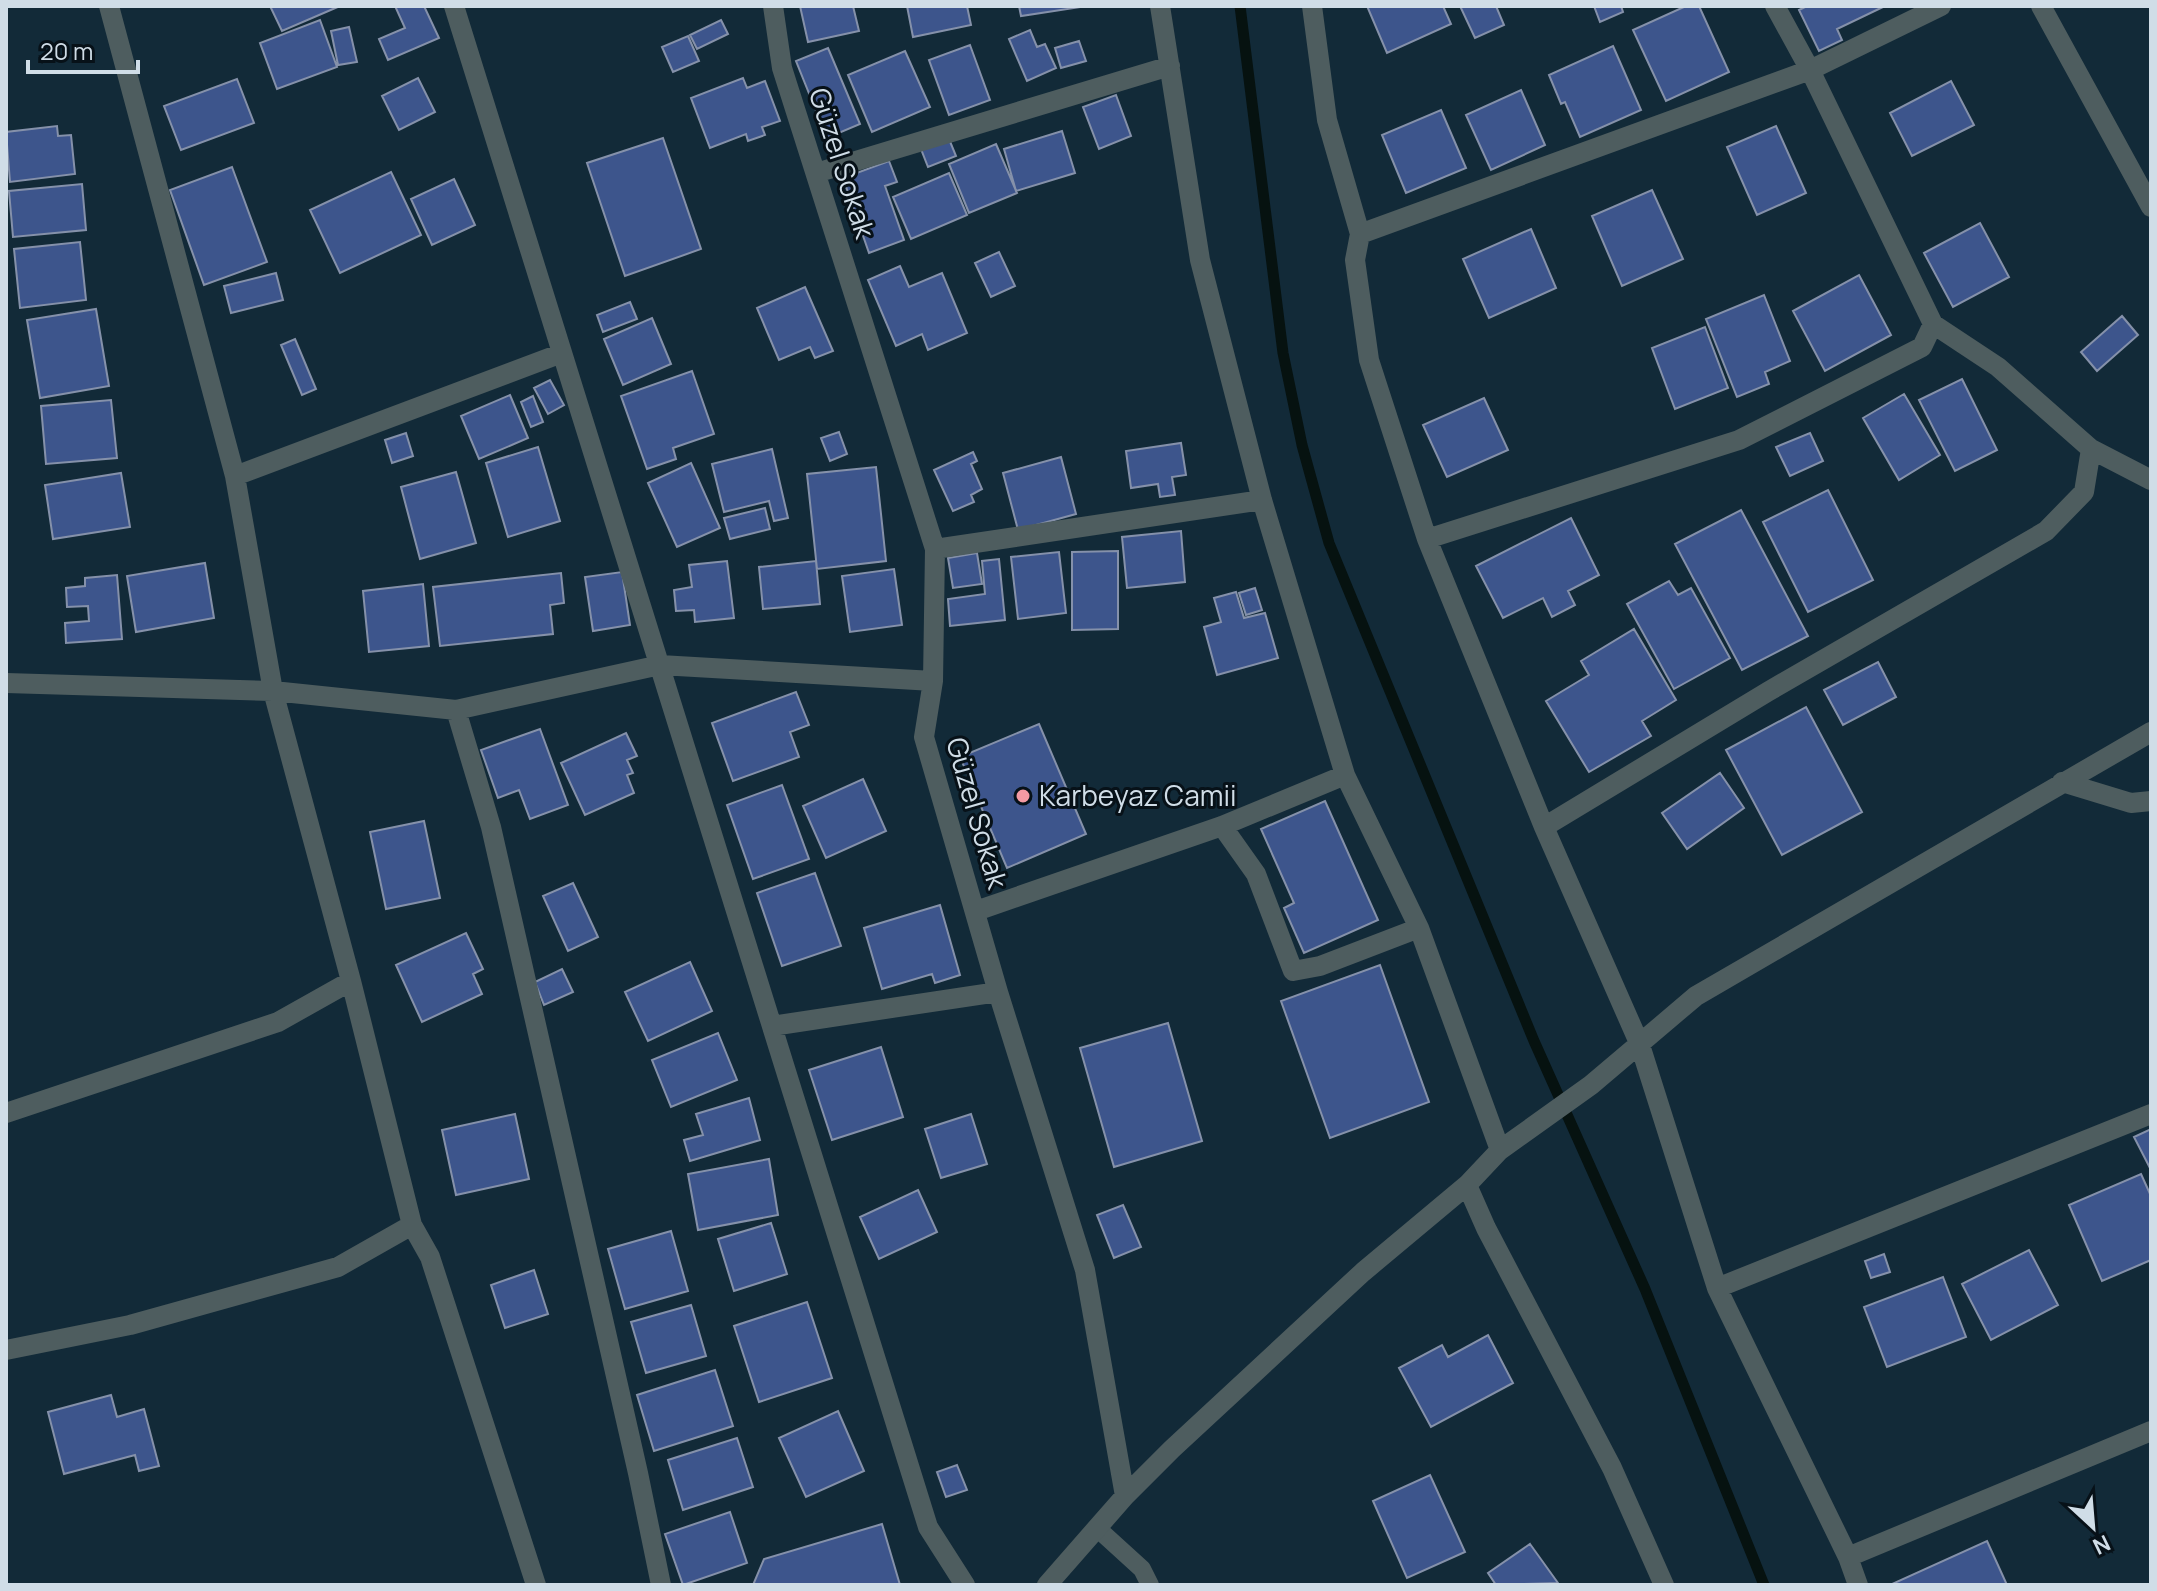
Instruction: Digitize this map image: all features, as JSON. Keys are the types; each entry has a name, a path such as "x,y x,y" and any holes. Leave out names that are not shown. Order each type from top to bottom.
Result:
{"street":[{"path":"109,6 235,476 273,691 351,981 412,1225 430,1257 536,1585"},
{"path":"454,6 928,1527 965,1585"},
{"name":"Güzel Sokak","path":"773,6 782,68 935,549 933,681 924,737 998,992 1085,1270 1125,1496"},
{"path":"1160,6 1200,260 1262,500 1345,775 1419,928 1500,1150"},
{"path":"1312,6 1327,120 1360,234 1355,260 1369,360 1427,539 1544,827 1640,1045 1717,1288 1848,1557 1858,1585"},
{"path":"1775,6 1810,70 1933,324 1998,367 2091,449 2151,480"},
{"path":"1360,234 1810,70 1941,6"},
{"path":"2041,6 2151,207"},
{"path":"816,173 1170,66"},
{"path":"1427,539 1739,440 1922,347 1933,324"},
{"path":"235,476 562,353"},
{"path":"1544,827 1769,691 2046,531 2084,492 2091,449"},
{"path":"935,549 1262,500"},
{"path":"6,683 273,691 456,710 660,665 933,681"},
{"path":"456,710 491,827 661,1585"},
{"path":"1047,1585 1125,1496 1172,1449 1363,1272 1467,1185 1500,1150 1591,1085 1696,996 2151,732"},
{"path":"976,911 1222,826 1345,775"},
{"path":"2062,782 2131,803 2151,801"},
{"path":"1222,826 1256,874 1293,971 1320,966 1419,928"},
{"path":"6,1113 278,1022 351,981"},
{"path":"772,1026 998,992"},
{"path":"1717,1288 2151,1114"},
{"path":"1467,1185 1486,1228 1612,1468 1664,1585"},
{"path":"6,1350 130,1325 338,1267 412,1225"},
{"path":"1848,1557 2151,1431"}],"lane":[{"path":"1097,1528 1146,1577"}],"building":[{"path":"270,6 340,6 282,31"},
{"path":"395,6 424,6 439,38 388,60 379,39 405,28"},
{"path":"800,6 853,6 859,31 808,42"},
{"path":"907,6 967,6 971,25 913,37"},
{"path":"1019,6 1081,6 1081,7 1021,16"},
{"path":"1367,6 1443,6 1451,24 1387,53"},
{"path":"1460,6 1496,6 1504,25 1475,38"},
{"path":"1594,6 1621,6 1623,12 1600,22"},
{"path":"1686,6 1699,6 1729,72 1666,101 1633,30"},
{"path":"1807,6 1885,6 1837,29 1842,40 1819,51 1799,10"},
{"path":"320,20 337,67 277,89 260,43"},
{"path":"721,20 728,34 697,49 690,35"},
{"path":"349,27 357,62 338,65 331,31"},
{"path":"1030,30 1037,47 1045,44 1056,68 1027,81 1009,39"},
{"path":"688,36 699,61 673,72 662,47"},
{"path":"1079,41 1086,61 1061,68 1055,48"},
{"path":"970,45 990,100 949,115 929,60"},
{"path":"1613,46 1641,110 1580,137 1549,75"},
{"path":"828,48 860,124 827,138 796,61"},
{"path":"905,51 930,107 872,132 848,75"},
{"path":"418,78 435,112 399,130 382,96"},
{"path":"743,78 747,88 765,81 780,121 762,127 765,135 748,141 746,134 710,148 691,98"},
{"path":"237,79 254,123 181,150 164,106"},
{"path":"1951,81 1974,125 1912,156 1890,113"},
{"path":"1521,90 1545,145 1491,170 1466,115"},
{"path":"1116,95 1131,136 1099,149 1083,107"},
{"path":"1441,110 1466,168 1406,193 1382,135"},
{"path":"57,126 58,136 71,135 75,174 10,182 6,132"},
{"path":"1776,126 1806,193 1757,215 1727,147"},
{"path":"1062,131 1075,173 1016,191 1004,149"},
{"path":"663,138 701,249 625,276 587,163"},
{"path":"949,139 956,156 928,167 921,149"},
{"path":"996,144 1017,193 969,213 949,164"},
{"path":"889,161 897,182 885,186 904,240 869,253 843,178"},
{"path":"232,167 267,262 204,285 170,190"},
{"path":"391,172 421,235 340,273 310,210"},
{"path":"949,173 967,215 911,239 893,197"},
{"path":"454,179 475,225 432,245 411,199"},
{"path":"82,184 86,230 13,237 9,191"},
{"path":"1652,190 1683,259 1622,286 1592,216"},
{"path":"1980,223 2009,277 1953,307 1924,253"},
{"path":"1531,229 1556,288 1489,318 1463,259"},
{"path":"80,242 86,300 20,308 14,249"},
{"path":"999,252 1015,286 991,297 975,263"},
{"path":"900,266 909,287 942,273 967,333 928,350 922,334 896,346 868,280"},
{"path":"276,273 283,300 231,313 224,286"},
{"path":"1859,275 1891,335 1825,371 1793,311"},
{"path":"805,287 833,351 815,358 810,347 779,360 757,308"},
{"path":"1764,295 1790,361 1765,372 1769,384 1737,397 1706,319"},
{"path":"630,302 637,319 603,332 597,315"},
{"path":"96,309 109,386 40,398 27,320"},
{"path":"2122,316 2138,335 2097,371 2081,352"},
{"path":"652,318 671,364 623,385 604,339"},
{"path":"1705,327 1728,388 1675,409 1652,348"},
{"path":"295,339 316,389 302,395 281,345"},
{"path":"692,371 714,434 673,448 676,459 647,469 621,396"},
{"path":"1962,379 1997,450 1955,471 1919,400"},
{"path":"550,380 564,405 548,414 534,388"},
{"path":"1904,394 1940,455 1899,480 1863,418"},
{"path":"510,395 528,438 479,459 461,416"},
{"path":"533,396 543,422 531,427 521,402"},
{"path":"1484,398 1508,450 1447,477 1423,425"},
{"path":"111,400 117,458 46,464 41,406"},
{"path":"839,432 847,454 830,461 821,438"},
{"path":"406,433 413,456 392,463 385,440"},
{"path":"1810,433 1823,461 1790,476 1776,447"},
{"path":"1181,443 1186,475 1172,477 1175,495 1160,497 1158,484 1131,488 1126,451"},
{"path":"538,447 560,521 508,537 486,463"},
{"path":"772,449 788,518 774,521 769,501 724,512 712,464"},
{"path":"973,452 977,461 971,464 982,489 971,495 974,502 953,511 934,470"},
{"path":"1061,457 1076,514 1018,530 1003,473"},
{"path":"691,463 720,528 677,547 648,483"},
{"path":"876,467 886,561 817,569 807,474"},
{"path":"456,472 476,543 420,559 401,487"},
{"path":"121,473 130,527 53,539 45,485"},
{"path":"1828,490 1873,580 1808,612 1763,522"},
{"path":"765,508 770,529 730,539 724,518"},
{"path":"1741,510 1808,636 1742,670 1675,544"},
{"path":"1571,518 1599,575 1568,591 1575,605 1552,617 1543,598 1503,618 1476,566"},
{"path":"1181,531 1185,582 1127,588 1122,537"},
{"path":"1118,551 1118,629 1072,630 1072,552"},
{"path":"1059,552 1066,613 1018,619 1011,557"},
{"path":"977,553 982,584 953,588 948,558"},
{"path":"999,559 1005,620 950,626 948,599 985,594 982,561"},
{"path":"727,561 734,618 695,622 694,610 676,611 674,590 692,587 689,565"},
{"path":"816,561 820,604 763,609 759,567"},
{"path":"205,563 214,618 136,632 127,576"},
{"path":"894,569 902,625 850,632 842,576"},
{"path":"622,572 630,625 593,631 585,577"},
{"path":"561,573 564,603 550,605 553,634 440,646 433,587"},
{"path":"117,575 122,639 66,643 65,623 89,621 88,606 67,607 66,588 85,586 85,578"},
{"path":"1669,581 1678,595 1691,588 1730,658 1674,689 1627,604"},
{"path":"423,584 429,646 369,652 363,591"},
{"path":"1255,588 1262,610 1246,615 1239,593"},
{"path":"1236,592 1244,618 1265,613 1278,658 1217,675 1204,627 1221,622 1214,598"},
{"path":"1634,629 1676,700 1642,721 1651,736 1589,772 1546,701 1589,675 1581,661"},
{"path":"1878,662 1896,697 1843,725 1824,690"},
{"path":"796,692 809,725 790,732 799,757 733,781 712,723"},
{"path":"1806,707 1862,812 1782,855 1726,750"},
{"name":"Karbeyaz Camii","path":"1039,724 1086,834 1007,868 960,757"},
{"path":"540,729 568,805 530,819 519,790 498,798 481,750"},
{"path":"626,733 637,756 627,760 633,773 627,775 634,793 585,815 561,763"},
{"path":"1720,773 1744,808 1687,849 1662,813"},
{"path":"863,779 886,831 826,858 803,806"},
{"path":"782,785 809,859 753,879 727,805"},
{"path":"1325,801 1378,920 1304,953 1284,908 1294,903 1261,829"},
{"path":"424,821 440,898 386,909 370,832"},
{"path":"815,873 841,946 782,966 757,893"},
{"path":"573,883 598,937 568,951 543,896"},
{"path":"940,905 960,975 935,983 932,974 882,989 864,928"},
{"path":"466,933 483,969 473,974 482,994 422,1022 396,965"},
{"path":"690,962 712,1011 648,1041 625,992"},
{"path":"1380,965 1429,1102 1330,1138 1281,1001"},
{"path":"562,969 573,992 544,1005 535,982"},
{"path":"1168,1023 1202,1141 1114,1167 1080,1048"},
{"path":"718,1033 737,1080 671,1107 652,1060"},
{"path":"881,1047 903,1117 832,1140 809,1070"},
{"path":"749,1098 760,1140 690,1161 684,1140 703,1135 696,1114"},
{"path":"515,1114 529,1179 456,1195 442,1130"},
{"path":"971,1114 987,1164 941,1178 925,1129"},
{"path":"2151,1129 2151,1170 2134,1137"},
{"path":"769,1159 778,1215 698,1230 688,1174"},
{"path":"2141,1174 2151,1196 2151,1260 2102,1281 2069,1205"},
{"path":"918,1190 937,1232 879,1259 860,1217"},
{"path":"1123,1205 1141,1247 1114,1258 1097,1215"},
{"path":"771,1223 787,1274 734,1291 718,1239"},
{"path":"671,1231 688,1291 625,1309 608,1249"},
{"path":"2029,1250 2058,1305 1991,1340 1962,1284"},
{"path":"1884,1254 1890,1272 1871,1278 1865,1261"},
{"path":"534,1270 548,1314 505,1328 491,1285"},
{"path":"1943,1277 1966,1337 1887,1367 1864,1307"},
{"path":"807,1302 832,1378 759,1402 734,1326"},
{"path":"691,1305 706,1356 646,1373 631,1322"},
{"path":"1488,1335 1513,1383 1431,1427 1399,1368 1442,1345 1448,1357"},
{"path":"715,1370 733,1426 654,1451 637,1395"},
{"path":"111,1395 117,1417 144,1409 159,1466 139,1471 135,1455 64,1474 48,1412"},
{"path":"838,1411 864,1471 806,1497 779,1438"},
{"path":"737,1438 753,1487 683,1510 668,1460"},
{"path":"957,1465 967,1490 946,1497 937,1472"},
{"path":"1430,1475 1465,1552 1407,1578 1373,1501"},
{"path":"730,1512 747,1563 683,1585 665,1534"},
{"path":"882,1524 900,1585 753,1585 764,1559"},
{"path":"1987,1541 2007,1585 1892,1584"},
{"path":"1530,1544 1558,1583 1496,1585 1488,1573"}],"waterway":[{"path":"1240,6 1283,353 1302,445 1329,543 1534,1041 1645,1289 1764,1585"}],"place":[{"name":"Karbeyaz Camii","path":"1023,796"}]}
